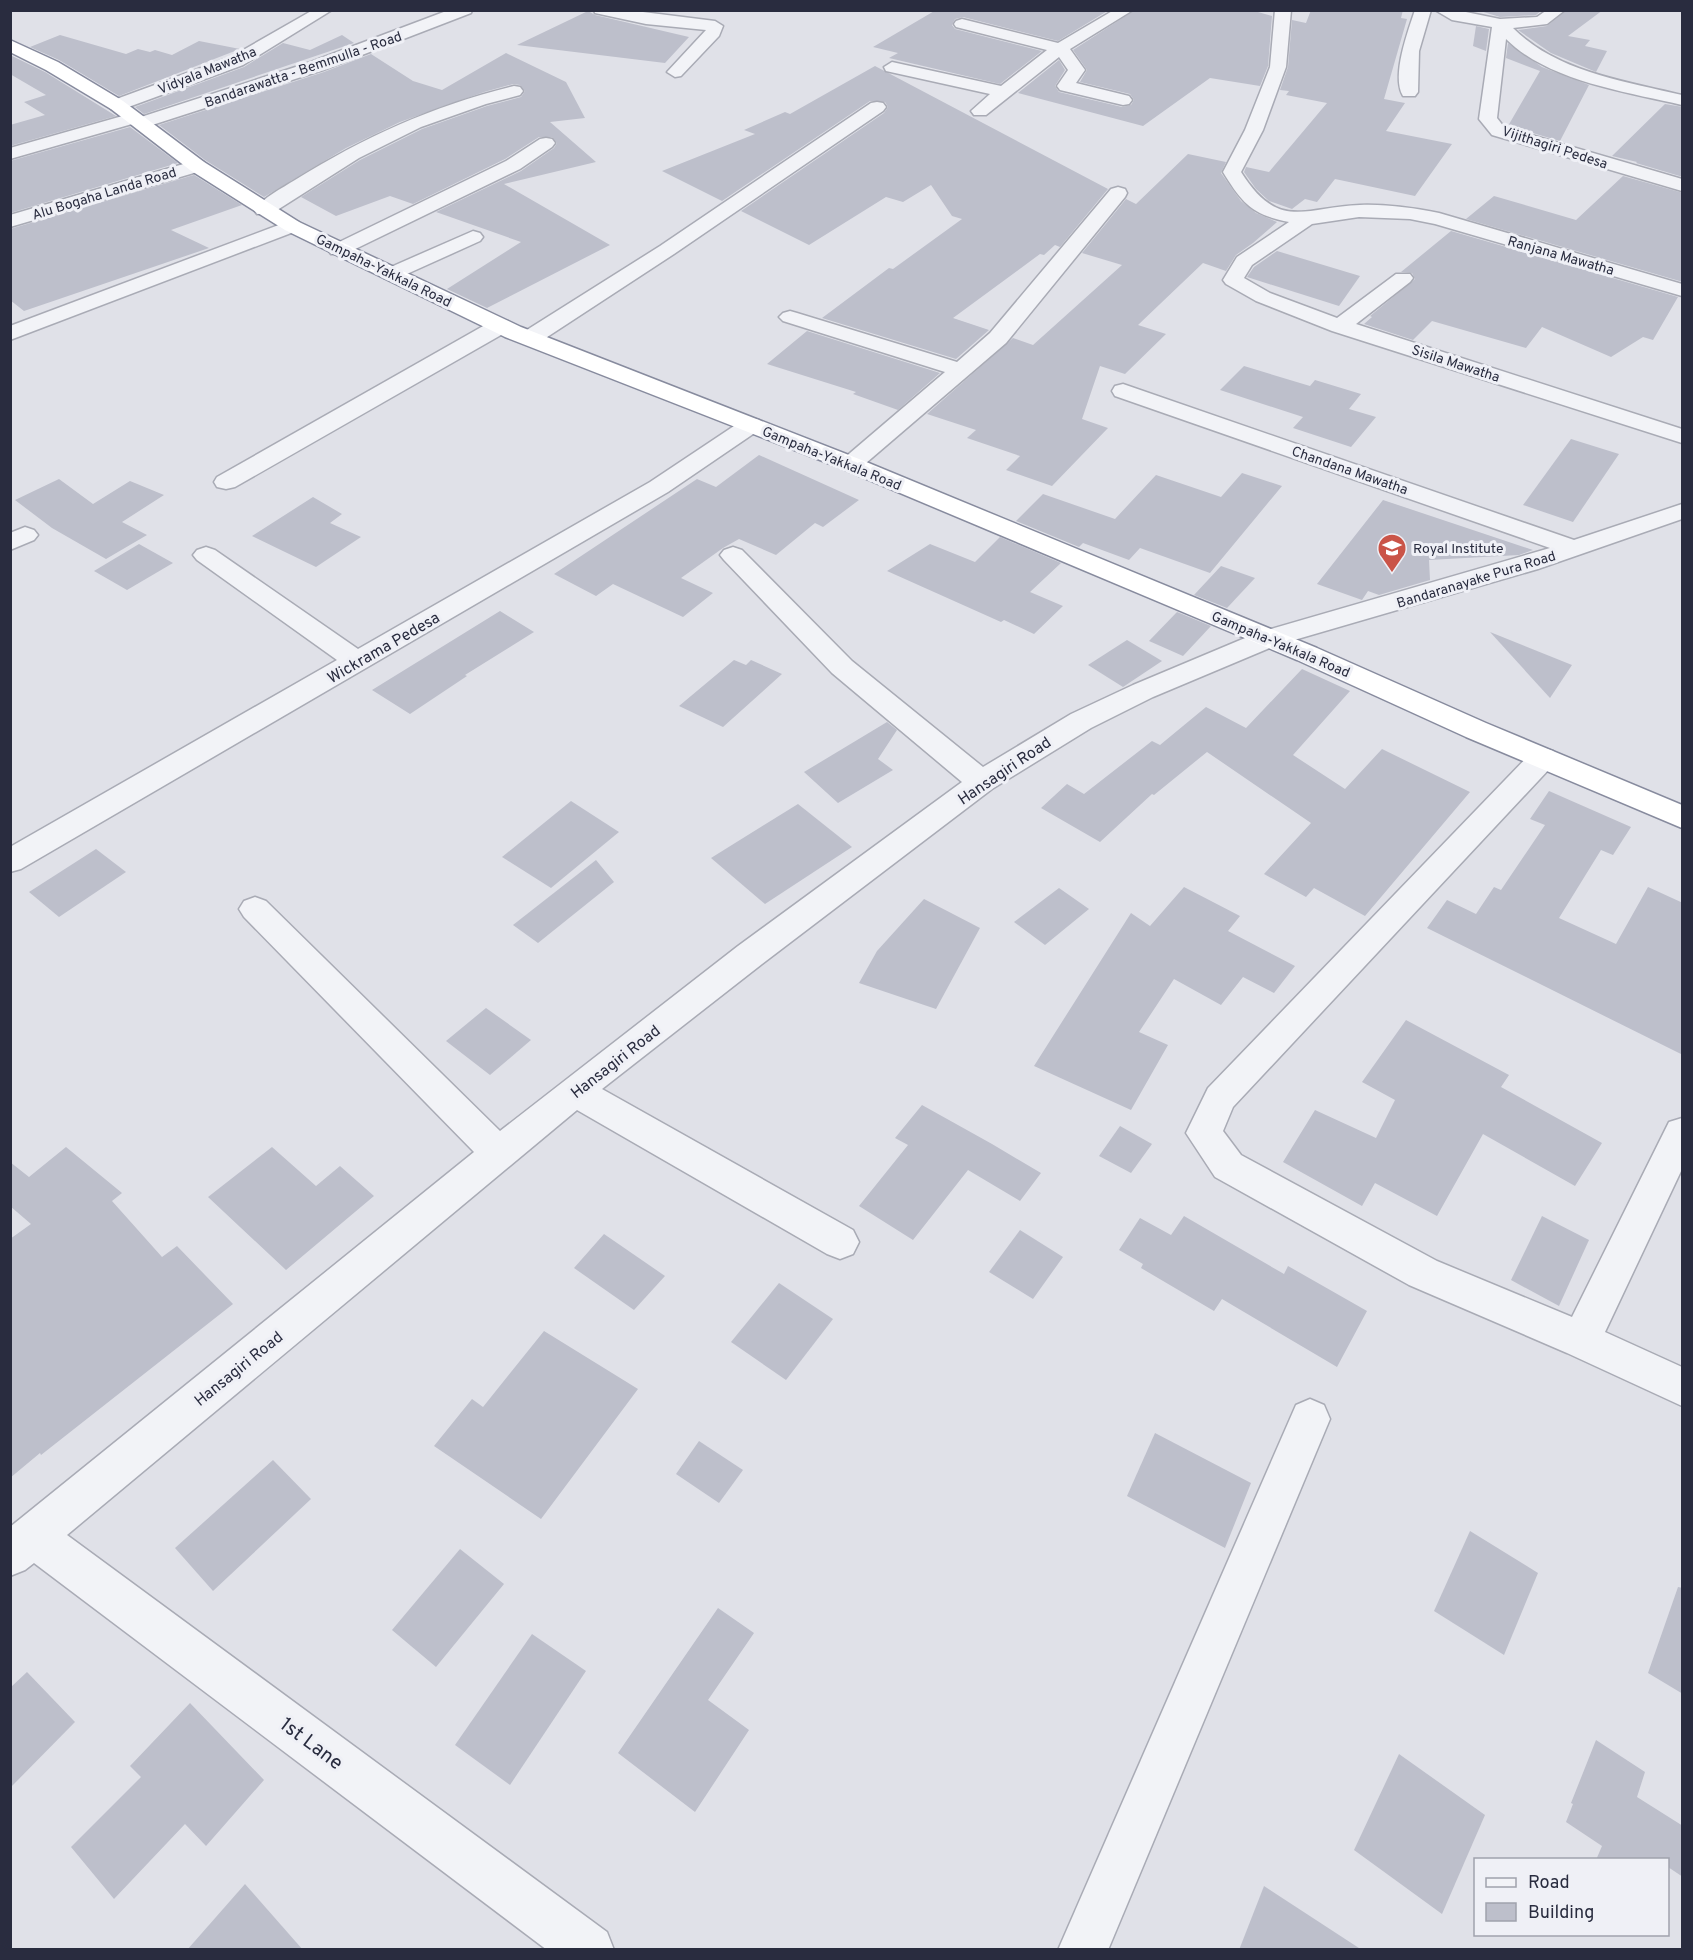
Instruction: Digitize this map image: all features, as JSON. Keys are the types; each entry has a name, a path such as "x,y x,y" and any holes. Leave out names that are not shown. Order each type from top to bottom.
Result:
{"highway":[{"name":"Gampaha-Yakkala Road","path":"10,45 52,66 130,115 197,166 264,210 338,250 500,326 851,464 1683,817"}],"street":[{"name":"Vidyala Mawatha","path":"130,115 237,61 325,10"},
{"name":"Bandarawatta - Bemmulla - Road","path":"130,115 317,66 465,10"},
{"path":"602,10 646,19 715,26 713,33 675,72"},
{"path":"980,111 1060,48 1126,10"},
{"path":"1283,10 1278,67 1254,130 1232,172 1246,195 1268,212 1306,219"},
{"path":"1409,92 1406,71 1416,28 1423,10"},
{"path":"1442,10 1458,17 1500,24 1541,21 1558,10"},
{"path":"962,24 1060,48 1077,70 1066,86"},
{"path":"1500,24 1516,40 1556,66 1611,83 1683,100"},
{"name":"Vijithagiri Pedesa","path":"1500,24 1488,119 1498,130 1535,143 1683,185"},
{"path":"892,67 1003,92"},
{"path":"1024,75 1123,100"},
{"path":"264,210 350,153 471,100 516,89"},
{"path":"530,338 668,250 877,107"},
{"path":"10,154 130,115"},
{"path":"338,250 513,165 546,143"},
{"name":"Alu Bogaha Landa Road","path":"10,221 197,166"},
{"path":"851,464 1006,330 1118,193"},
{"name":"Ranjana Mawatha","path":"1306,219 1359,211 1410,213 1439,219 1683,290"},
{"name":"Sisila Mawatha","path":"1306,219 1244,261 1233,280 1263,297 1340,326 1683,436"},
{"path":"10,334 292,226"},
{"path":"391,274 473,237"},
{"path":"1340,326 1403,278"},
{"path":"790,316 961,370"},
{"path":"226,482 500,326"},
{"name":"Chandana Mawatha","path":"1123,391 1576,549"},
{"name":"Wickrama Pedesa","path":"10,861 659,488 751,425"},
{"name":"Bandaranayake Pura Road","path":"1267,639 1395,604 1576,549 1683,511"},
{"path":"206,555 358,662"},
{"path":"733,555 842,667 982,782"},
{"name":"Hansagiri Road","path":"22,1546 575,1091 750,955 982,782 1081,721 1143,691 1267,639"},
{"path":"1542,758 1220,1098 1204,1132 1228,1166 1423,1273 1581,1340 1683,1387"},
{"path":"255,909 499,1154"},
{"path":"575,1091 840,1242"},
{"path":"1581,1340 1683,1133"},
{"path":"1083,1950 1310,1419"},
{"name":"1st Lane","path":"22,1546 589,1950"}],"building":[{"path":"936,10 1109,10 1058,41 963,17 955,19 952,25 955,29 1042,51 1000,84 889,58 898,53 873,47"},
{"path":"1135,10 1251,10 1272,16 1268,66 1260,86 1210,78 1143,126 1018,93 1059,60 1065,70 1055,86 1059,92 1122,107 1131,105 1134,100 1130,94 1080,82 1087,70 1073,50"},
{"path":"1311,10 1403,10 1401,18 1407,19 1384,99 1405,103 1386,131 1452,144 1415,196 1335,179 1317,202 1305,199 1292,209 1269,201 1256,189 1244,172 1246,167 1269,172 1327,103 1286,95 1289,91 1280,90 1288,67 1292,20 1306,23"},
{"path":"1477,10 1542,10 1536,15 1500,17"},
{"path":"1567,10 1603,10 1568,36 1590,40 1585,46 1607,51 1596,72 1551,53 1518,30 1547,26"},
{"path":"588,11 595,15 689,37 665,63 517,45"},
{"path":"1476,26 1489,29 1486,51 1473,46"},
{"path":"60,35 126,54 138,49 150,52 155,50 172,55 199,41 240,49 119,96 59,60 30,47"},
{"path":"342,35 354,43 144,114 135,107 244,67 283,43 310,50"},
{"path":"1508,43 1542,67 1589,85 1560,141 1508,126 1540,71 1506,58"},
{"path":"506,53 566,82 585,118 550,122 596,162 504,184 610,245 487,308 447,289 521,242 436,212 521,171 554,148 557,143 552,137 539,137 505,159 413,204 390,196 336,216 301,197 360,160 422,129 487,106 521,97 525,91 520,85 513,84 484,92 400,122 346,148 264,197 205,160 159,125 324,72 371,54 413,81 442,90"},
{"path":"10,55 45,72 116,116 10,146 10,125 45,115 24,102 46,95 10,74"},
{"path":"875,66 1108,189 1060,247 1055,245 1044,255 1040,254 953,318 989,330 956,359 822,318 889,268 893,269 962,219 952,216 931,185 903,202 886,197 809,245 741,211 884,113 888,107 885,102 870,101 722,201 662,171 755,134 744,130 785,112 790,114"},
{"path":"1665,104 1683,107 1683,177 1612,156"},
{"path":"130,127 178,163 10,213 10,161"},
{"path":"1188,154 1226,162 1221,173 1241,201 1256,213 1277,222 1236,255 1226,271 1203,263 1138,325 1166,334 1125,374 1100,366 1082,419 1108,428 1052,486 1006,470 1020,456 967,438 976,430 927,414 1013,338 1033,345 1122,265 1082,253 1126,199 1136,204"},
{"path":"194,175 242,205 171,230 209,248 24,311 10,300 10,229"},
{"path":"1623,176 1683,193 1683,282 1466,219 1494,196 1576,220"},
{"path":"1451,231 1678,297 1653,340 1643,337 1611,357 1542,327 1526,348 1432,321 1413,340 1364,324 1372,317 1370,316 1415,279 1412,273 1401,272"},
{"path":"1277,251 1360,276 1339,306 1247,277 1254,267"},
{"path":"807,331 940,373 898,410 853,394 856,392 767,364"},
{"path":"1244,366 1310,386 1315,380 1361,394 1349,409 1376,417 1351,447 1293,428 1303,417 1220,390"},
{"path":"1571,439 1619,454 1573,522 1523,505"},
{"path":"759,455 859,500 823,527 815,523 776,555 739,539 723,548 681,578 713,593 683,617 613,584 596,596 554,574 697,479 716,487"},
{"path":"1242,473 1282,486 1210,573 1140,548 1129,560 1083,543 1079,547 1016,521 1043,494 1115,519 1156,475 1221,497"},
{"path":"59,479 93,504 130,481 164,495 122,522 147,535 106,559 52,528 15,500"},
{"path":"313,497 342,514 330,523 361,537 316,567 252,536"},
{"path":"1383,500 1533,550 1519,555 1429,560 1430,580 1379,595 1368,591 1362,600 1317,584"},
{"path":"1000,537 1061,563 1030,592 1063,606 1034,634 1004,620 1001,622 887,571 930,544 975,562"},
{"path":"139,544 173,563 127,590 94,571"},
{"path":"1221,566 1255,578 1227,608 1194,595"},
{"path":"500,611 534,632 465,675 467,676 410,714 372,690"},
{"path":"1177,612 1211,626 1183,656 1149,641"},
{"path":"1490,632 1572,665 1550,698"},
{"path":"1127,640 1162,661 1123,687 1088,665"},
{"path":"734,660 746,665 751,660 782,674 723,727 679,706"},
{"path":"1302,669 1350,691 1293,755 1345,789 1382,749 1470,792 1365,916 1314,888 1306,897 1264,874 1311,823 1207,752 1154,795 1152,794 1100,842 1041,808 1067,784 1084,794 1152,741 1160,745 1206,707 1246,728"},
{"path":"887,722 897,730 878,759 893,770 838,803 804,772"},
{"path":"1549,791 1631,827 1613,855 1601,850 1559,918 1616,944 1648,887 1683,903 1683,1055 1427,928 1447,900 1476,914 1494,887 1501,890 1545,825 1530,819"},
{"path":"571,801 619,832 551,888 502,857"},
{"path":"798,804 852,847 765,904 711,858"},
{"path":"96,849 126,872 59,917 29,892"},
{"path":"596,860 614,882 538,943 513,925"},
{"path":"1184,887 1240,916 1228,931 1295,966 1274,993 1243,977 1221,1005 1174,979 1139,1032 1168,1045 1131,1110 1034,1066 1131,913 1150,926"},
{"path":"1059,888 1089,909 1045,945 1014,922"},
{"path":"924,899 980,928 936,1009 859,983 877,951"},
{"path":"486,1008 531,1040 490,1075 446,1041"},
{"path":"1406,1020 1509,1075 1501,1087 1602,1143 1575,1186 1483,1134 1437,1216 1375,1183 1362,1206 1283,1162 1315,1110 1376,1138 1395,1100 1362,1082"},
{"path":"922,1105 1041,1173 1020,1201 968,1170 913,1240 859,1206 908,1145 895,1138"},
{"path":"1120,1126 1152,1144 1131,1173 1099,1156"},
{"path":"66,1147 122,1193 112,1201 162,1257 177,1246 233,1304 10,1478 10,1239 31,1224 10,1206 10,1162 29,1177"},
{"path":"272,1147 316,1186 340,1166 374,1196 286,1270 208,1197"},
{"path":"1184,1216 1284,1274 1288,1266 1367,1311 1337,1367 1222,1299 1214,1311 1141,1268 1143,1264 1119,1250 1140,1218 1171,1235"},
{"path":"1542,1216 1589,1240 1559,1306 1511,1280"},
{"path":"1020,1230 1063,1257 1033,1299 989,1272"},
{"path":"604,1234 665,1276 634,1310 574,1268"},
{"path":"779,1283 833,1319 786,1380 731,1342"},
{"path":"544,1331 638,1389 541,1519 434,1446 472,1399 483,1407"},
{"path":"1155,1433 1251,1483 1225,1548 1127,1496"},
{"path":"699,1441 743,1470 719,1503 676,1474"},
{"path":"273,1460 311,1499 213,1591 175,1548"},
{"path":"1470,1531 1538,1573 1504,1655 1434,1611"},
{"path":"460,1549 504,1584 436,1667 392,1630"},
{"path":"1678,1587 1683,1588 1683,1694 1648,1673"},
{"path":"718,1608 754,1633 708,1700 749,1730 695,1812 618,1753"},
{"path":"532,1634 586,1671 510,1785 455,1745"},
{"path":"27,1672 75,1722 10,1788 10,1688"},
{"path":"190,1703 264,1780 206,1846 185,1824 114,1899 71,1847 141,1777 130,1766"},
{"path":"1596,1740 1645,1772 1637,1797 1683,1826 1683,1877 1669,1868 1669,1858 1597,1858 1602,1846 1566,1822 1573,1804 1571,1803"},
{"path":"1399,1754 1485,1815 1442,1914 1354,1850"},
{"path":"245,1884 303,1950 187,1950"},
{"path":"1264,1886 1362,1950 1239,1950"}],"place":[{"name":"Royal Institute","path":"1392,574"}]}
